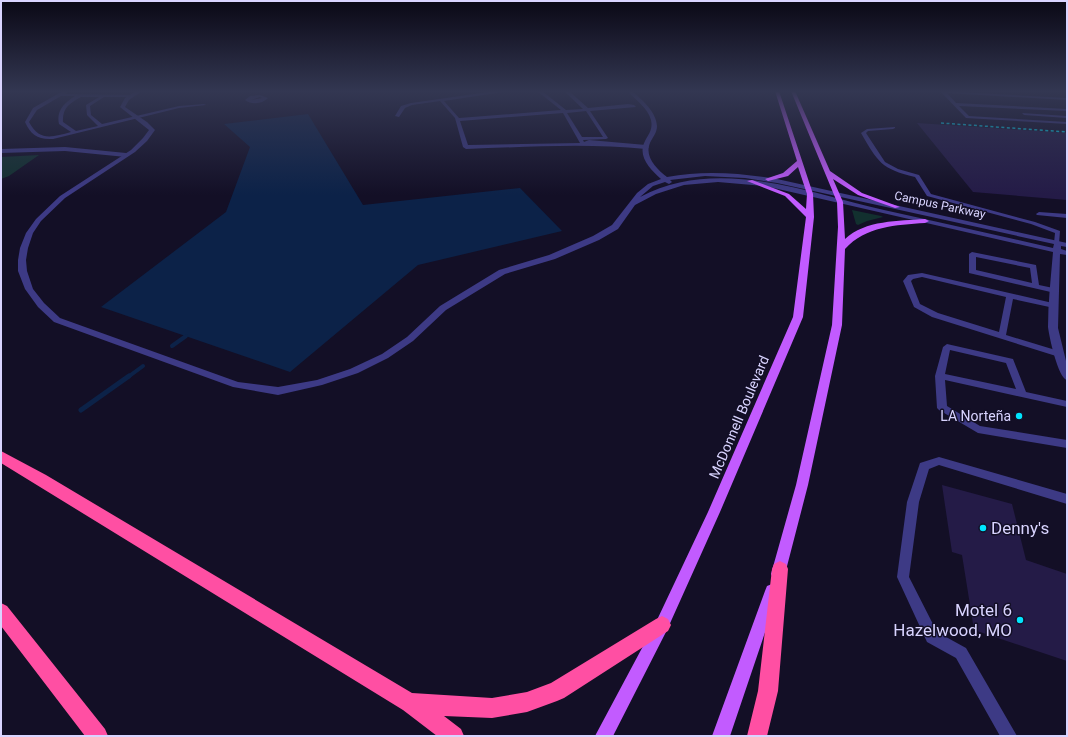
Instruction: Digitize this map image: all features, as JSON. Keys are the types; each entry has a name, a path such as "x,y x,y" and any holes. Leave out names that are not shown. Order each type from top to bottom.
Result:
{"highway":[{"path":"1,456 410,703 454,736"},
{"path":"757,736 768,691 780,569"},
{"path":"1,612 98,736"},
{"path":"410,703 492,708 527,702 556,691 662,625"}],"main road":[{"name":"McDonnell Boulevard","path":"604,736 662,625 714,512 798,317 810,217 808,191 788,125"},
{"path":"721,736 780,569 802,485 837,325 842,227 838,198 807,125"},
{"path":"768,179 785,175 792,171 799,162"},
{"path":"826,171 860,194 897,207"},
{"path":"750,181 787,195 810,217"},
{"path":"841,248 852,237 867,230 893,224 925,221"}],"street":[{"path":"149,125 152,130 147,140 126,156 63,196 39,219 26,241 21,260 24,279 35,300 57,320 237,384 278,391 318,383 340,376 385,356 410,339 443,308 470,290 502,272 552,257 596,238 615,227 639,194 665,178 683,175 717,174 768,179 808,191"},
{"path":"654,125 652,137 646,146 647,157 654,168 672,185"},
{"path":"633,204 656,191 672,185 719,180 750,181 808,191"},
{"name":"Campus Parkway","path":"808,191 925,221 1057,247 1067,245"},
{"name":"Campus Parkway","path":"838,198 897,207 1057,247 1067,253"},
{"path":"1057,247 1053,328 1059,354 1067,377"}],"lane":[{"path":"28,125 31,132 41,138 53,138 101,126"},
{"path":"64,125 74,132"},
{"path":"460,125 466,147 581,141 606,138 597,125"},
{"path":"572,125 581,141"},
{"path":"893,128 867,130 863,133 880,161 886,167 917,176 930,195 1033,223 1058,232 1057,247"},
{"path":"581,141 646,146"},
{"path":"1,152 65,149 126,156"},
{"path":"1039,214 1067,216"},
{"path":"1036,287 1033,267 972,254 972,271 1036,287 1055,291"},
{"path":"1054,306 922,275 910,277 907,281 918,305 935,315 1059,354"},
{"path":"1002,336 1010,296"},
{"path":"1022,394 1010,361 947,347 940,376 942,408 978,428 1067,444"},
{"path":"940,376 1067,404"},
{"path":"1009,736 961,653 932,637 903,577 913,502 924,466 939,461 1067,499"}],"green space":[{"path":"39,155 9,176 1,179 1,157"},
{"path":"852,210 883,217 858,225 856,224"}],"water":[{"path":"226,125 315,125 363,205 520,188 562,231 418,265 290,372 101,307 226,212 250,147"}],"building":[{"path":"919,125 953,125 1067,133 1067,200 973,192"},
{"path":"942,485 1012,504 1026,560 1067,574 1067,661 974,630 962,555 952,552"}],"waterway":[{"path":"172,346 186,336"},
{"path":"128,377 143,366"},
{"path":"81,410 129,376"}],"railway":[{"path":"975,125 1067,132"}],"place":[{"name":"LA Norteña","path":"1019,416"},
{"name":"Denny's","path":"983,528"},
{"name":"Motel 6 Hazelwood, MO","path":"1020,620"}]}
